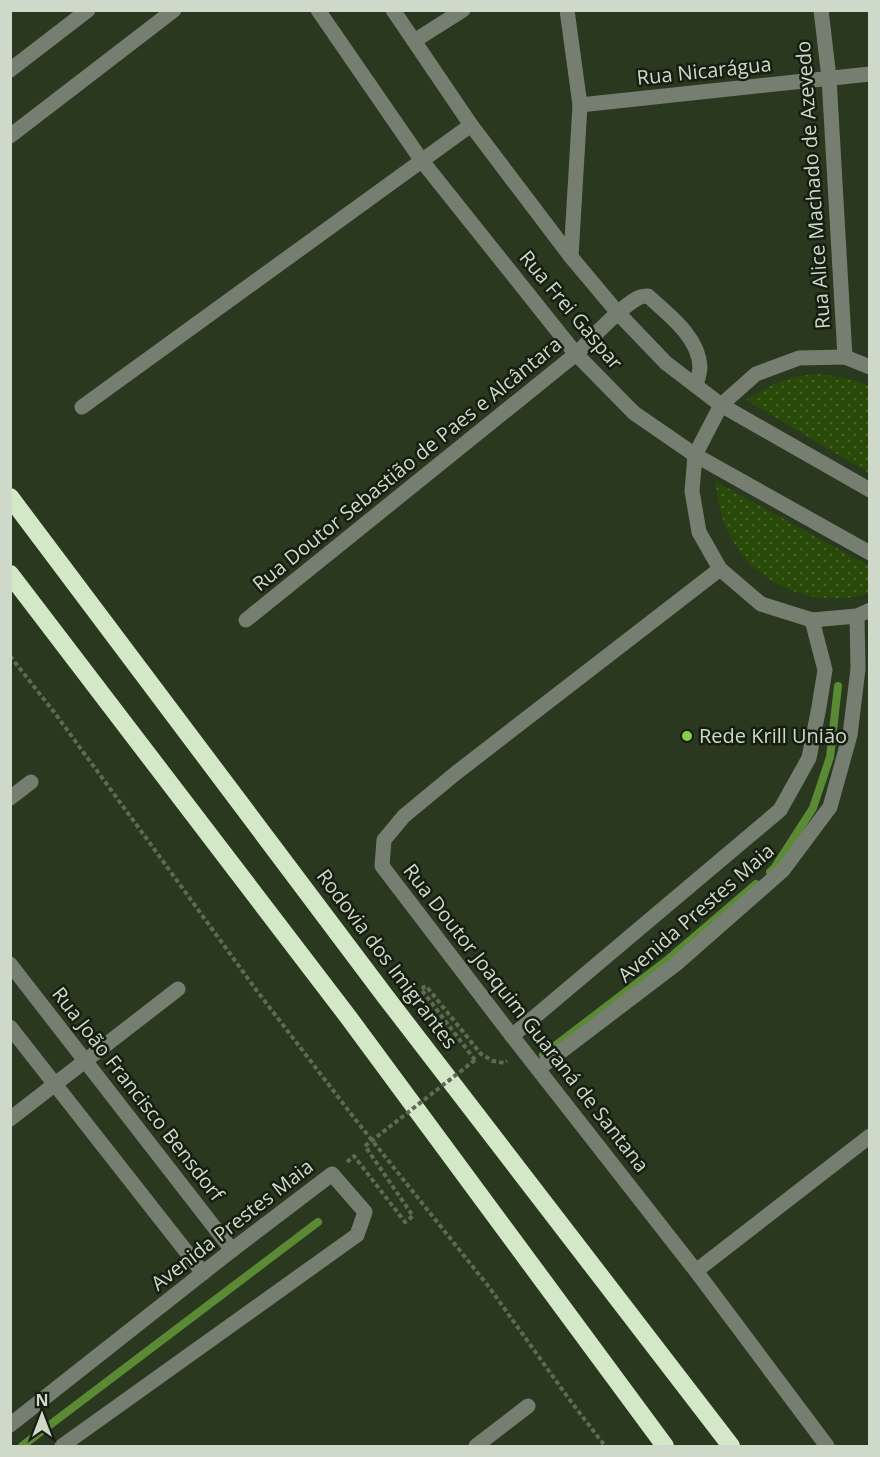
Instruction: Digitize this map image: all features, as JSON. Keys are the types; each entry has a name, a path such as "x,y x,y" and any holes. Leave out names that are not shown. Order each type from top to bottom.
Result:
{"highway":[{"name":"Rodovia dos Imigrantes","path":"10,497 385,996 731,1446"},
{"path":"10,574 349,1018 664,1446"}],"street":[{"path":"10,70 88,10"},
{"path":"10,136 156,16 174,10"},
{"name":"Rua Frei Gaspar","path":"318,10 422,161 576,354 634,413 695,455 870,553"},
{"name":"Rua Frei Gaspar","path":"393,10 471,125 571,257 618,313 666,363 721,405 870,490"},
{"path":"414,42 463,10"},
{"path":"567,10 580,105 571,257"},
{"name":"Rua Alice Machado de Azevedo","path":"821,10 829,78 845,357"},
{"name":"Rua Nicarágua","path":"580,105 870,74"},
{"path":"82,407 471,125"},
{"name":"Rua Doutor Sebastião de Paes e Alcântara","path":"246,620 576,354 637,298 648,296 681,326 698,353 700,369 696,386"},
{"path":"863,613 812,620 761,604 720,569 699,532 692,491 695,455 721,405 756,375 799,358 845,357 870,367"},
{"name":"Rua Doutor Joaquim Guaraná de Santana","path":"720,569 456,773 404,816 384,840 382,866 696,1271 827,1446"},
{"name":"Avenida Prestes Maia","path":"538,1069 676,963 783,870 830,807 850,735 863,613"},
{"name":"Avenida Prestes Maia","path":"512,1036 780,810 809,758 819,707 825,670 812,620"},
{"path":"10,798 32,782"},
{"name":"Rua João Francisco Bensdorf","path":"10,964 232,1250"},
{"path":"10,1119 178,989"},
{"path":"10,1027 203,1273"},
{"path":"696,1271 870,1136"},
{"name":"Avenida Prestes Maia","path":"10,1425 332,1174 365,1212 357,1235 62,1446"},
{"path":"476,1446 528,1406"}],"path":[{"path":"10,656 54,712 257,991 355,1119 489,1287 605,1446"},
{"path":"354,1155 405,1222 413,1216 365,1146 475,1059 421,989 426,986 481,1054"}],"green space":[{"path":"814,374 842,377 869,386 869,473 746,400 778,382"},
{"path":"715,481 869,566 869,593 848,598 827,598 807,595 768,578 738,549 727,530"}],"waterway":[{"path":"770,872 813,808 830,757 838,686"},
{"path":"543,1055 666,961 756,884"},
{"path":"22,1446 318,1222"}],"place":[{"name":"Rede Krill União","path":"687,736"}]}
